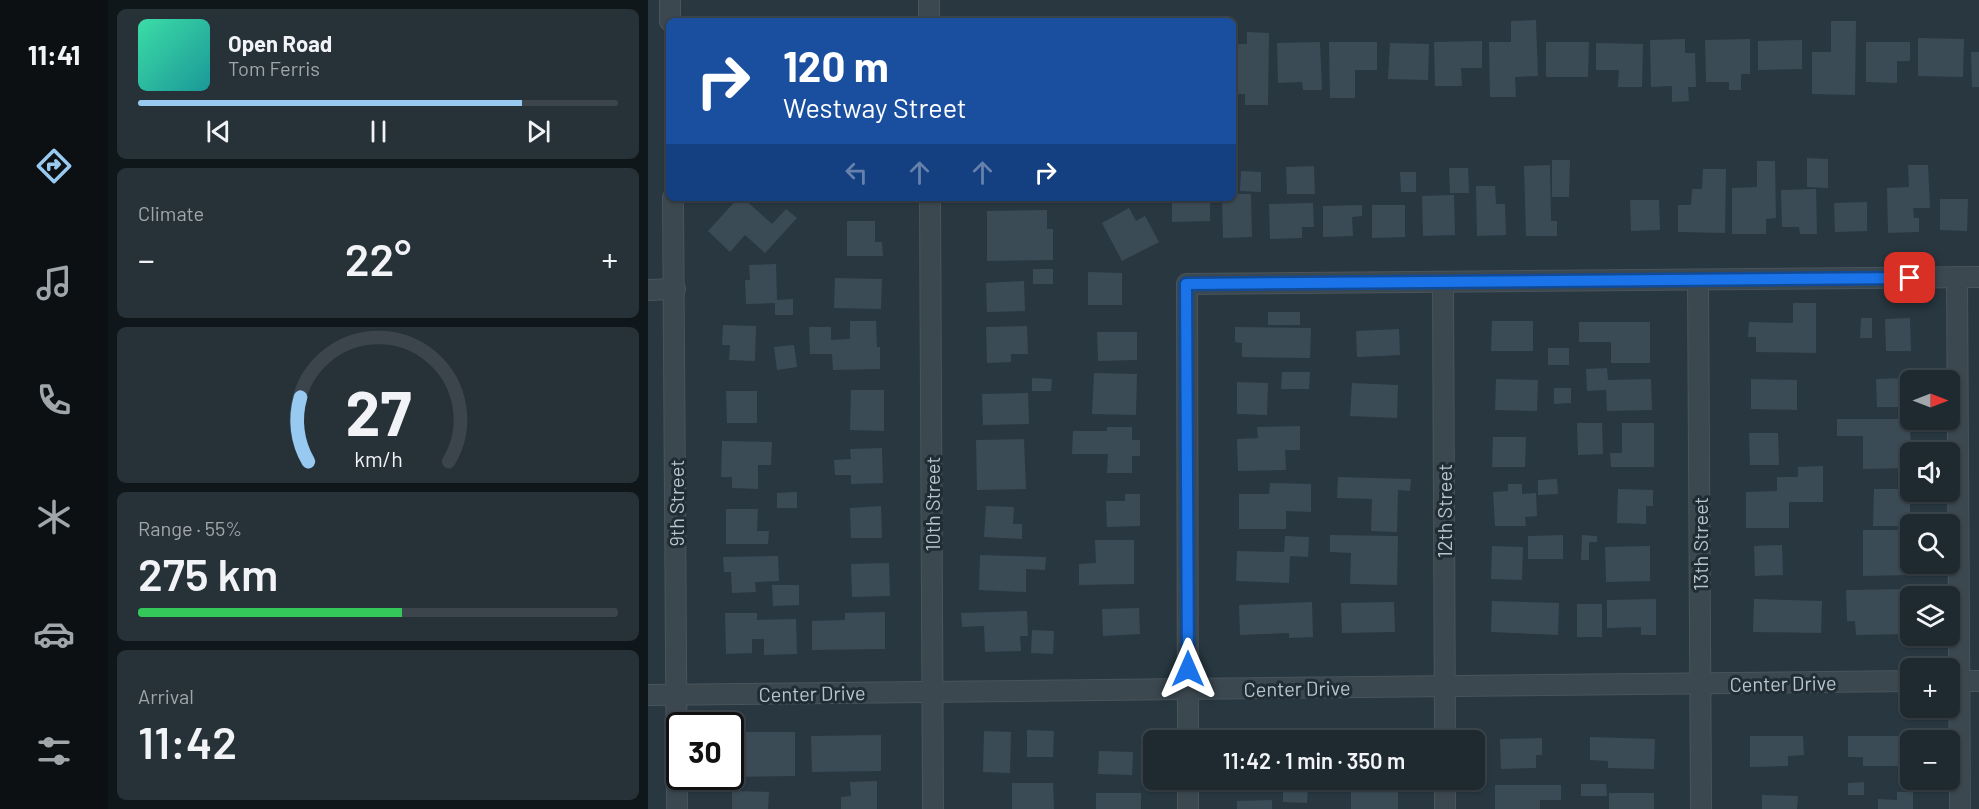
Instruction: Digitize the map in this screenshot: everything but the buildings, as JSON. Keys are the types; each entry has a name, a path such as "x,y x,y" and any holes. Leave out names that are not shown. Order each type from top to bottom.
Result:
{"street":[{"path":"670,0 670,18"},
{"path":"929,0 929,18"},
{"name":"9th Street","path":"673,201 677,809"},
{"name":"10th Street","path":"930,201 933,809"},
{"path":"1957,277 1963,681 1960,809"},
{"path":"1188,730 1186,284 1979,277"},
{"name":"13th Street","path":"1698,280 1701,809"},
{"name":"12th Street","path":"1443,282 1444,730"},
{"path":"648,290 675,289"},
{"name":"Center Drive","path":"648,695 1900,681"},
{"path":"1188,790 1188,809"},
{"path":"1445,790 1445,809"}],"route":[{"path":"1188,669 1186,284 1910,278"}]}
